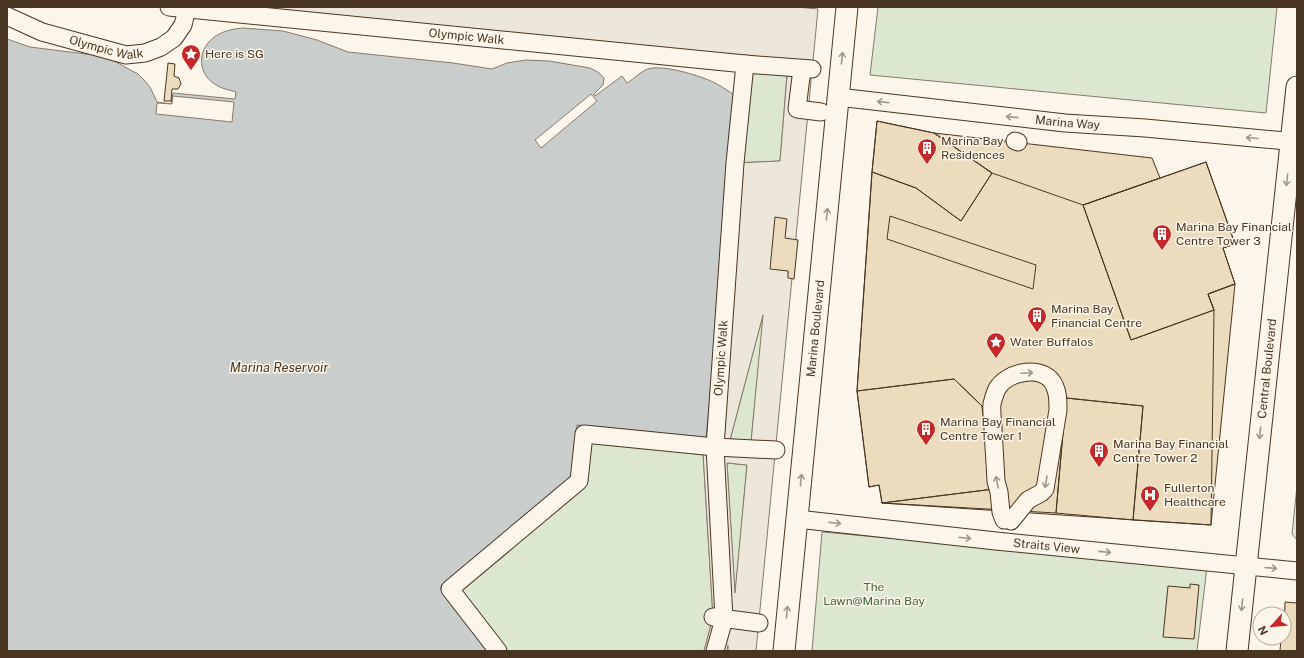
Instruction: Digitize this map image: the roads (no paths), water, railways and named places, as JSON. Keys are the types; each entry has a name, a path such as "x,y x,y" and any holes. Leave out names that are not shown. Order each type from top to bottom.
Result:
{"main road":[{"name":"Marina Boulevard","path":"784,651 847,7"},
{"name":"Central Boulevard","path":"1237,651 1294,141 1297,87"}],"street":[{"name":"Olympic Walk","path":"169,7 807,69 797,109 821,112"},
{"name":"Olympic Walk","path":"7,16 42,32 126,55 146,53 161,47 174,38 183,25 187,9"},
{"name":"Olympic Walk","path":"715,651 718,618 714,446 735,163 746,64"},
{"name":"Marina Way","path":"838,97 1065,123 1145,128 1294,141"},
{"path":"1025,372 1041,373 1050,380 1056,388 1058,397 1058,410 1045,489 1028,500 1018,514 1007,521 1001,512 999,492 996,481 992,404 997,389 1011,376 1025,372"},
{"path":"498,651 450,589 579,482 584,434 776,450"},
{"name":"Straits View","path":"797,519 996,541 1297,571"},
{"path":"718,618 759,623"}],"water":[{"name":"Marina Reservoir","path":"243,28 283,31 317,40 348,52 453,63 492,69 507,63 526,60 549,61 590,68 598,72 604,78 603,85 594,94 595,96 622,76 627,83 648,69 672,69 709,80 739,98 706,438 577,425 572,478 440,588 489,651 7,651 7,39 30,47 94,55 114,61 138,74 150,87 157,102 171,104 173,93 235,99 236,92 218,86 211,82 206,76 203,70 202,57 204,50 213,38 227,31"}],"place":[{"name":"Here is SG","path":"191,71"},
{"name":"Marina Bay Residences","path":"927,165"},
{"name":"Marina Bay Financial Centre Tower 3","path":"1162,251"},
{"name":"Marina Bay Financial Centre","path":"1037,333"},
{"name":"Water Buffalos","path":"996,359"},
{"name":"Marina Bay Financial Centre Tower 1","path":"926,446"},
{"name":"Marina Bay Financial Centre Tower 2","path":"1099,468"},
{"name":"Fullerton Healthcare","path":"1150,512"}],"park label":[{"name":"The Lawn@Marina Bay","path":"874,594"}]}
